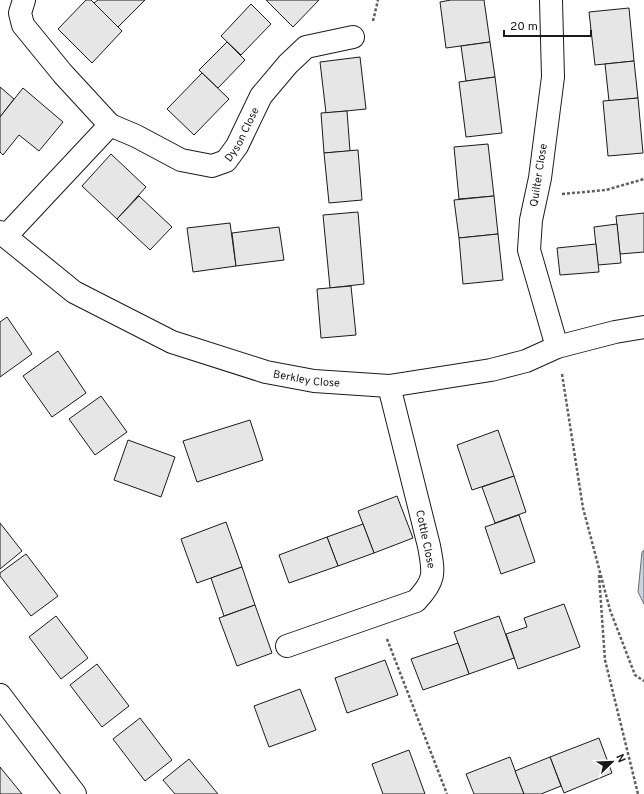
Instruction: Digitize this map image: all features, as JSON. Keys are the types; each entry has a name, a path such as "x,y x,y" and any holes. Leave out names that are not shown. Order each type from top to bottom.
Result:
{"street":[{"name":"Dyson Close","path":"24,0 20,13 23,25 63,74 110,125 136,136 181,160 212,166 226,162 237,146 261,96 288,64 306,47 353,37"},
{"name":"Quilter Close","path":"551,0 552,77 536,196 531,220 529,250 557,347"},
{"path":"3,234 110,125"},
{"name":"Berkley Close","path":"3,234 74,292 172,342 266,372 314,381 389,386 491,370 526,361 557,347 614,332 644,327"},
{"name":"Cottle Close","path":"287,646 416,600 428,589 434,571 389,386"},
{"path":"0,695 74,794"}],"path":[{"path":"536,196 606,190 644,179"},
{"path":"557,347 583,508 598,568 610,610 632,668 635,675 644,680"},
{"path":"598,568 605,660 638,794"},
{"path":"378,614 447,794"}],"shaded area":[{"path":"644,550 644,604 638,592 642,552"}],"building":[{"path":"86,0 91,0 122,31 92,63 58,29"},
{"path":"98,0 145,0 118,27 94,3"},
{"path":"266,0 319,0 293,27"},
{"path":"451,0 484,0 490,42 446,48 440,2"},
{"path":"251,4 271,24 241,55 221,36"},
{"path":"629,8 634,61 595,65 589,12"},
{"path":"227,42 245,60 218,88 199,70"},
{"path":"490,42 495,77 466,81 461,46"},
{"path":"360,57 366,109 326,113 320,62"},
{"path":"634,61 638,98 609,101 605,64"},
{"path":"202,73 229,99 194,135 167,109"},
{"path":"495,77 502,133 466,137 459,82"},
{"path":"0,87 14,99 0,117"},
{"path":"23,88 63,122 39,151 19,135 3,155 0,152 0,117"},
{"path":"638,98 643,153 608,156 603,101"},
{"path":"347,111 350,151 324,153 321,113"},
{"path":"488,144 494,196 459,199 454,147"},
{"path":"358,150 362,200 329,203 324,153"},
{"path":"111,154 146,187 117,219 82,186"},
{"path":"139,196 172,227 150,250 117,219"},
{"path":"494,196 498,234 459,238 454,200"},
{"path":"358,212 364,284 330,288 323,215"},
{"path":"644,213 644,252 620,254 616,216"},
{"path":"230,223 236,266 193,272 187,228"},
{"path":"617,224 621,263 598,265 594,227"},
{"path":"279,227 284,260 236,266 232,233"},
{"path":"498,234 503,280 463,284 459,238"},
{"path":"596,244 599,272 560,275 557,248"},
{"path":"351,286 356,335 321,338 317,289"},
{"path":"7,317 32,354 0,377 0,322"},
{"path":"58,351 86,393 52,417 23,376"},
{"path":"101,396 127,432 95,455 69,419"},
{"path":"250,420 263,460 197,482 183,441"},
{"path":"498,430 514,476 472,490 457,445"},
{"path":"128,440 175,457 161,497 114,480"},
{"path":"514,476 526,512 495,523 482,487"},
{"path":"397,496 413,538 374,553 358,511"},
{"path":"519,515 535,562 501,574 485,527"},
{"path":"226,522 242,567 197,583 181,539"},
{"path":"0,523 22,551 0,569"},
{"path":"363,524 374,553 338,566 327,537"},
{"path":"327,537 338,566 289,583 279,555"},
{"path":"26,554 58,596 31,616 0,576 0,573"},
{"path":"242,567 255,605 224,616 211,578"},
{"path":"564,604 580,647 518,669 506,634 527,627 524,618"},
{"path":"255,605 272,653 237,666 219,618"},
{"path":"56,616 88,658 61,679 29,637"},
{"path":"499,616 514,658 469,674 454,632"},
{"path":"458,643 469,674 423,690 411,659"},
{"path":"385,660 398,695 347,713 335,678"},
{"path":"97,664 129,706 102,727 70,685"},
{"path":"300,689 316,730 269,747 254,706"},
{"path":"140,718 172,760 145,781 113,739"},
{"path":"599,738 612,773 564,793 550,757"},
{"path":"409,750 425,794 383,794 372,764"},
{"path":"510,757 524,794 474,794 466,774"},
{"path":"550,757 561,786 541,794 524,794 515,771"},
{"path":"189,759 218,794 175,794 163,780"},
{"path":"0,767 22,794 0,794"}]}
